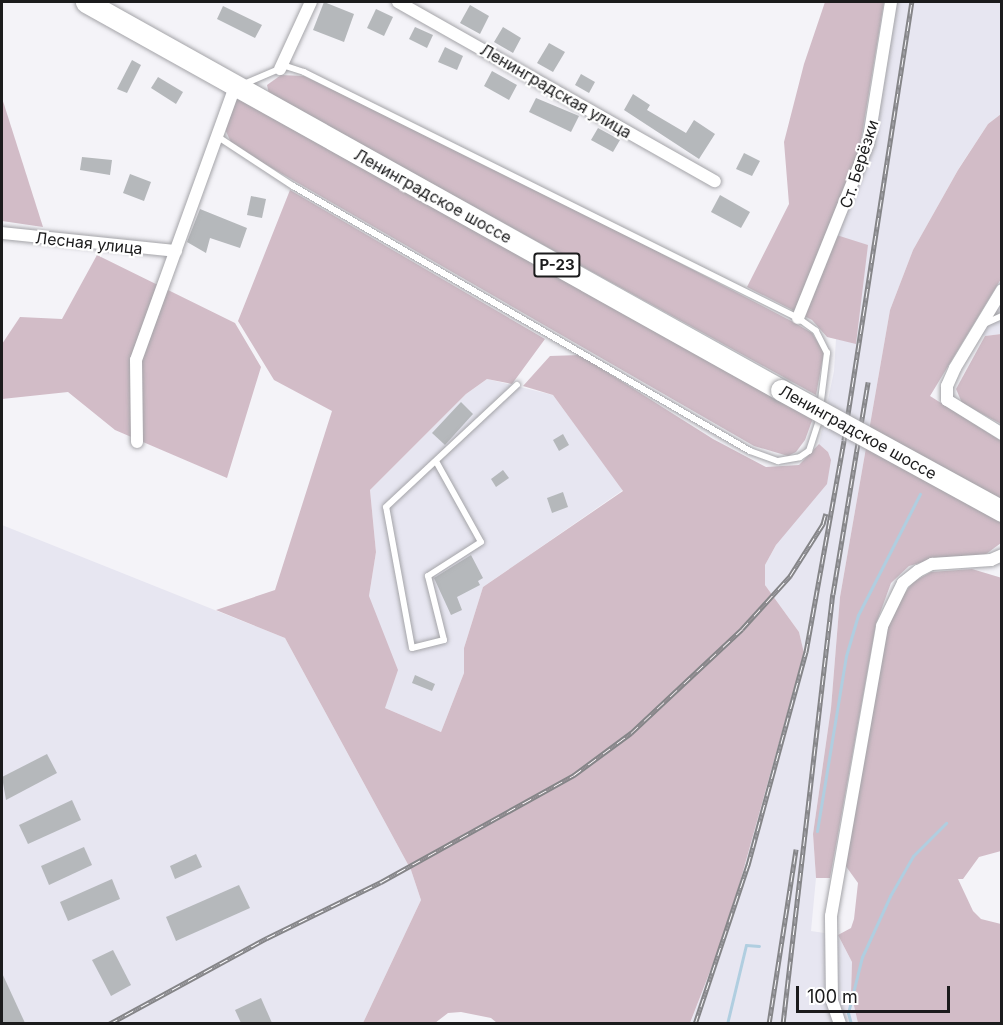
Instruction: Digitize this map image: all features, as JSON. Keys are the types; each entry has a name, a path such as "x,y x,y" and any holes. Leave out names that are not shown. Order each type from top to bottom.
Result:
{"highway":[{"name":"Ленинградское шоссе","path":"86,2 235,87 1002,511"}],"street":[{"path":"280,69 311,2"},
{"name":"Ленинградская улица","path":"398,2 715,181"},
{"name":"Ст. Берёзки","path":"798,318 865,155 878,101 891,2"},
{"path":"136,442 135,360 235,87"},
{"name":"Лесная улица","path":"2,233 176,251"},
{"path":"1002,290 983,325 963,353 947,386 947,400 1002,434"},
{"path":"840,1023 832,1001 831,916 874,657 882,626 903,583 918,571 932,564 991,560 1002,555"}],"lane":[{"path":"216,134 223,143 303,192 736,443 778,460 800,458 809,451 826,376 824,341 798,318 304,72 286,66 235,87"},
{"path":"983,325 1002,316"},
{"path":"437,463 481,542 428,576 444,640 412,648 386,507 437,463 517,385"}],"shaded area":[{"path":"825,2 884,2 859,152 827,232 868,245 856,344 827,337 812,320 747,287 789,204 784,142 804,64"},
{"path":"884,2 1001,2 1001,114 988,124 959,168 913,250 890,310 840,597 831,708 813,834 816,878 811,931 838,935 852,962 851,993 858,1023 690,1024 728,925 804,653 799,632 765,585 765,565 828,452 819,444 834,371 836,339 856,343 827,232 871,100"},
{"path":"281,75 304,76 509,174 812,333 824,352 816,395 269,94 267,85"},
{"path":"2,98 43,227 2,221"},
{"path":"236,98 813,418 805,440 796,452 788,456 754,446 232,145 225,129"},
{"path":"1001,114 1001,279 930,396 1001,441 1001,543 982,557 941,557 909,566 891,583 876,624 830,878 816,878 813,834 831,708 840,597 890,310 913,250 958,170 988,124"},
{"path":"290,190 545,339 512,384 487,379 466,394 370,490 376,552 369,596 398,670 385,708 441,732 464,673 464,648 483,587 623,491 553,395 523,386 550,356 580,355 713,439 766,467 799,465 819,444 828,452 831,460 827,484 776,545 765,565 765,585 799,632 804,653 728,925 690,1023 497,1023 491,1018 461,1012 448,1013 435,1023 363,1023 421,900 411,870 285,638 216,610 275,590 332,411 274,380 238,321"},
{"path":"97,255 235,323 261,367 227,478 115,430 68,392 2,399 2,344 20,317 62,319"},
{"path":"1001,279 1001,334 985,336 971,331"},
{"path":"1001,334 1001,424 962,403 956,389 985,336"},
{"path":"487,379 553,395 623,490 483,587 464,648 464,673 441,732 385,708 369,596 376,552 370,490 466,394"},
{"path":"2,525 285,638 411,870 421,900 363,1023 2,1023"},
{"path":"972,569 1002,578 1001,851 979,857 963,879 958,879 973,911 981,919 1001,924 1001,1023 858,1023 851,993 852,962 838,935 851,928 854,919 858,883 845,865 871,698 891,612 913,582 931,572"}],"building":[{"path":"324,2 354,14 344,42 313,30"},
{"path":"470,5 489,16 480,34 460,23"},
{"path":"223,6 262,25 255,38 217,19"},
{"path":"376,9 393,17 384,36 367,28"},
{"path":"415,27 433,35 427,48 409,39"},
{"path":"503,27 521,38 513,53 494,42"},
{"path":"549,43 565,52 553,72 537,63"},
{"path":"445,47 463,56 457,70 438,62"},
{"path":"132,60 141,65 127,93 117,89"},
{"path":"492,71 517,85 509,100 484,86"},
{"path":"581,74 595,82 589,93 575,85"},
{"path":"158,77 183,92 176,104 151,88"},
{"path":"633,94 650,105 647,110 686,133 694,120 715,134 699,159 624,110"},
{"path":"536,98 579,116 571,132 529,112"},
{"path":"598,128 620,140 613,152 591,140"},
{"path":"744,153 760,161 752,176 736,169"},
{"path":"82,157 112,160 110,175 80,170"},
{"path":"130,174 151,182 144,201 123,193"},
{"path":"720,195 750,212 741,228 711,212"},
{"path":"251,196 266,199 262,218 247,215"},
{"path":"200,209 247,228 240,248 210,238 206,253 187,242"},
{"path":"461,402 473,414 445,445 432,433"},
{"path":"563,434 569,445 559,451 553,440"},
{"path":"503,470 509,478 496,487 491,479"},
{"path":"563,492 568,507 552,513 547,498"},
{"path":"471,555 483,578 478,581 480,585 457,597 462,610 451,615 434,578"},
{"path":"415,675 435,684 432,691 412,683"},
{"path":"47,754 57,773 6,800 2,777"},
{"path":"72,800 81,820 28,844 19,825"},
{"path":"84,847 92,865 49,885 41,866"},
{"path":"196,854 202,867 175,879 170,866"},
{"path":"112,879 120,899 68,921 60,902"},
{"path":"239,885 250,908 176,941 166,917"},
{"path":"113,950 131,985 111,996 92,960"},
{"path":"2,973 25,1023 2,1023"},
{"path":"261,998 272,1023 241,1023 235,1010"}],"waterway":[{"path":"817,831 846,656 858,615 920,494"},
{"path":"851,1024 848,1013 862,957 890,896 913,856 946,823"},
{"path":"727,1024 746,945 759,946"}],"railway":[{"path":"695,1024 748,865 806,652 844,440 912,2"},
{"path":"783,1024 833,594 868,382"},
{"path":"109,1024 267,938 381,882 574,775 631,733 742,629 790,576 823,524 826,513"},
{"path":"769,1024 796,849"}]}
